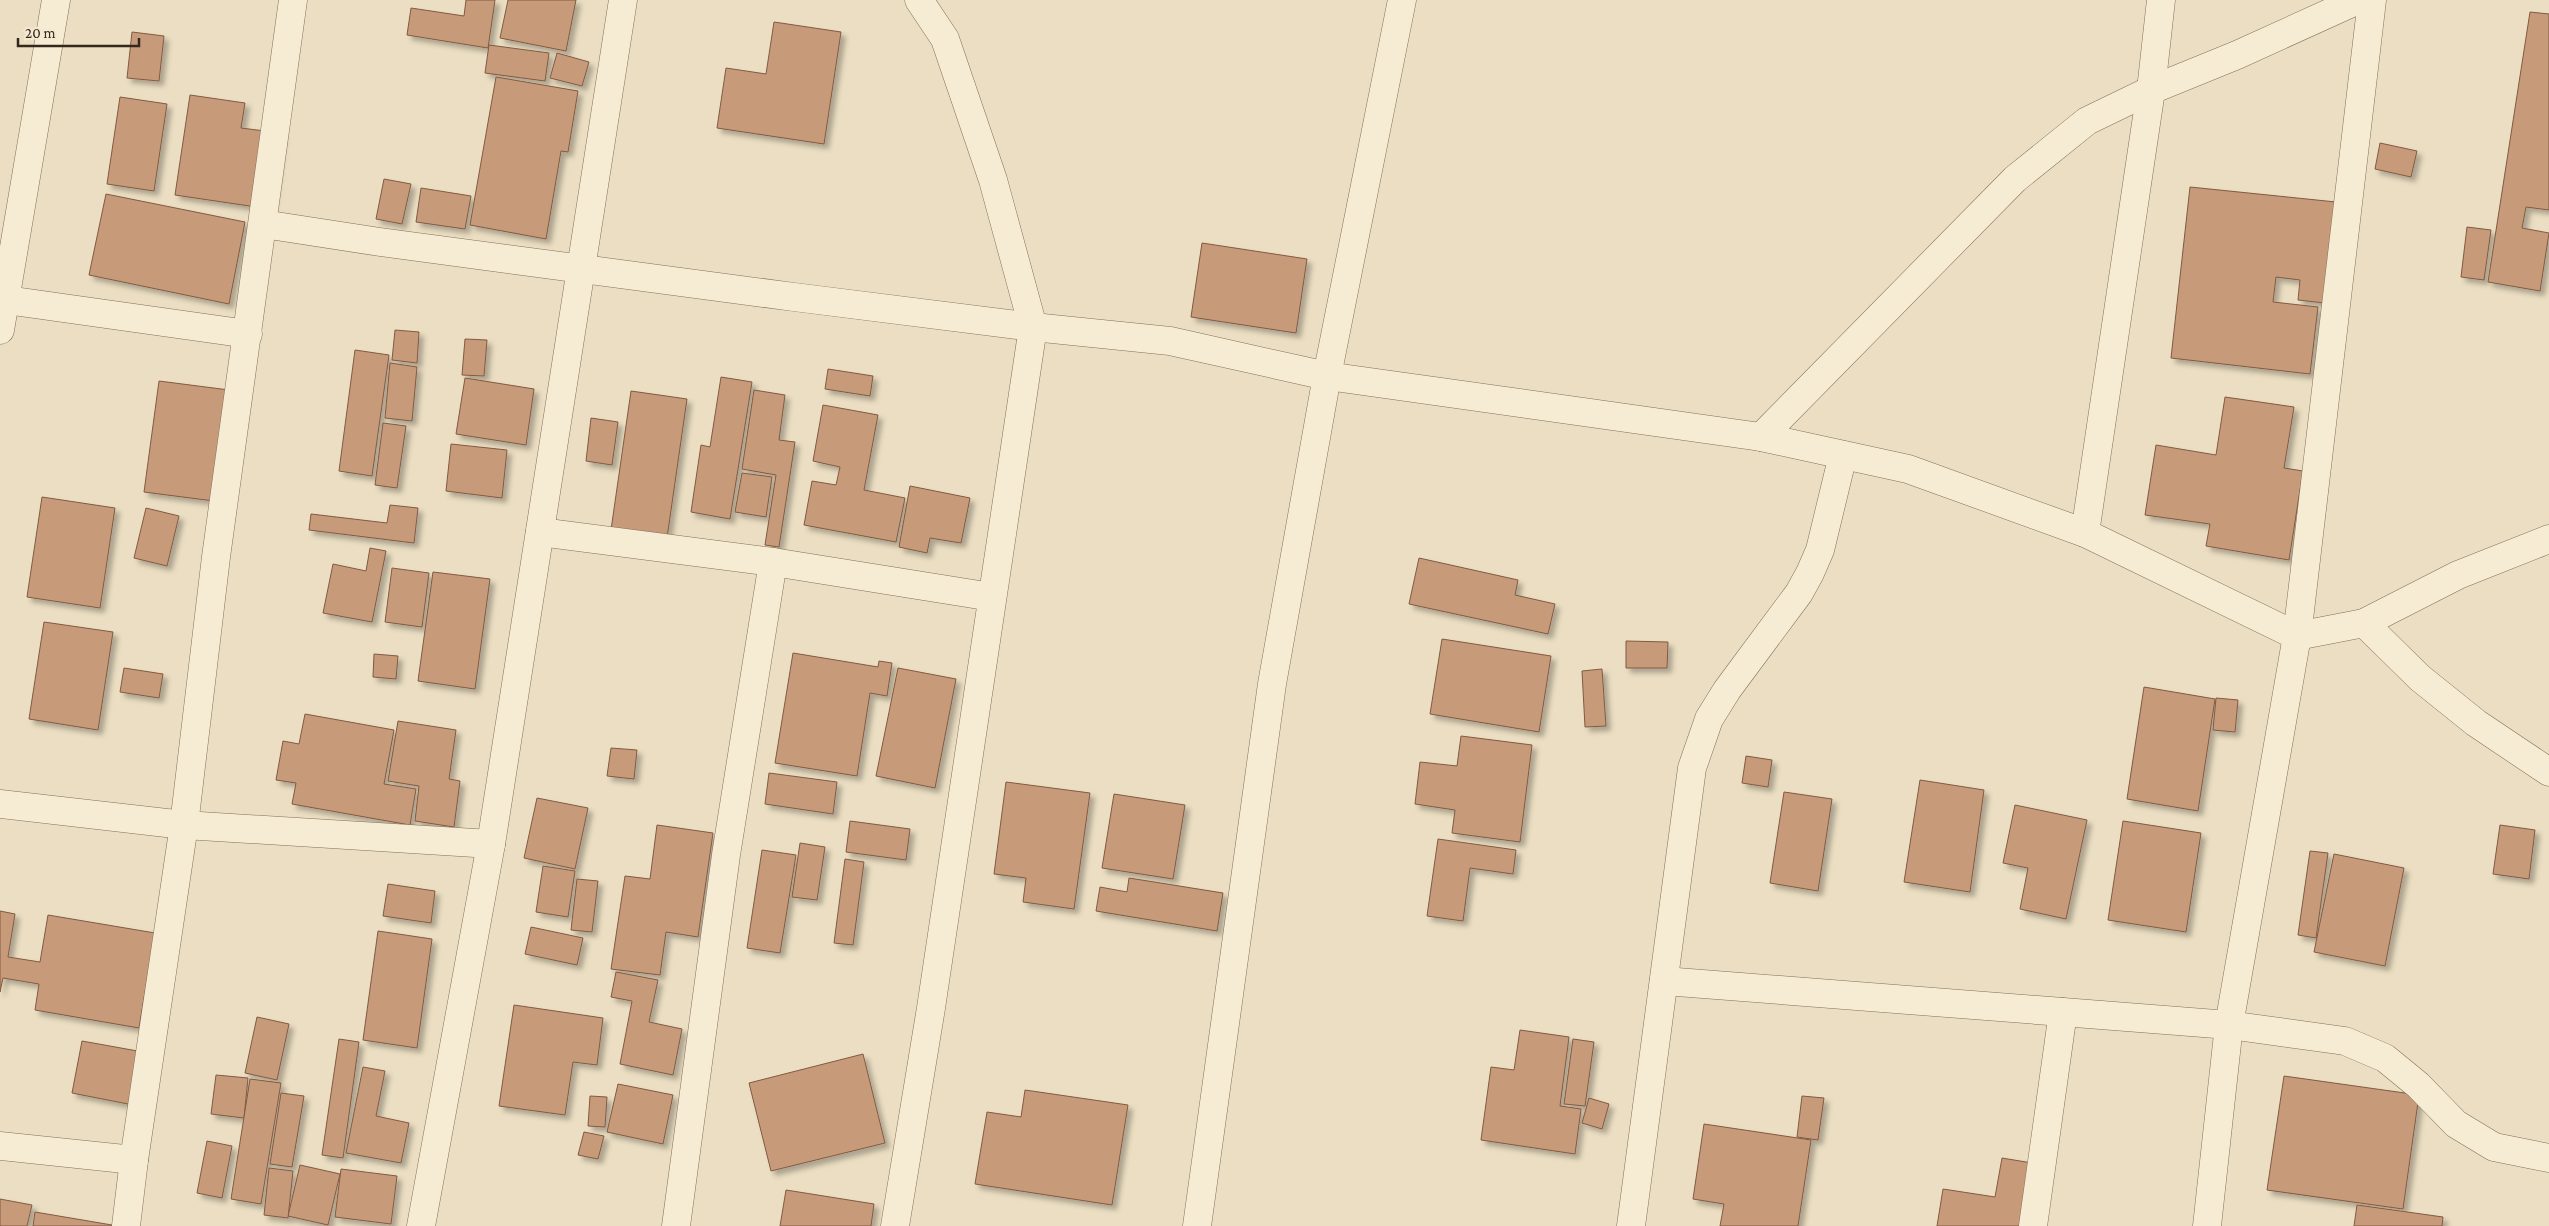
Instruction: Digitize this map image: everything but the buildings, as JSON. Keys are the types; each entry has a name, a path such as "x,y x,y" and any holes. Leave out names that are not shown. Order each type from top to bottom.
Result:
{"street":[{"path":"0,330 2,300 56,0"},
{"path":"126,1226 134,1160 184,825 216,557 293,0"},
{"path":"421,1226 491,844 623,0"},
{"path":"895,1226 931,1008 1033,327 993,180 945,39 920,0"},
{"path":"1197,1226 1272,684 1327,376 1402,0"},
{"path":"2085,533 2150,90 2161,0"},
{"path":"1761,437 2015,179 2088,121 2150,90 2237,56 2358,0"},
{"path":"2207,1226 2229,1025 2297,636 2372,0"},
{"path":"263,224 581,269 1033,327 1170,341 1327,376 1761,437 1908,469 2085,533 2297,636 2364,623 2458,575 2549,539"},
{"path":"2,300 248,334"},
{"path":"1631,1226 1692,768 1699,742 1709,719 1727,690 1799,593 1810,573 1820,550 1843,455"},
{"path":"540,532 773,562 992,597"},
{"path":"676,1226 726,855 773,562"},
{"path":"2364,623 2420,678 2476,723 2549,772"},
{"path":"0,804 184,825 491,844"},
{"path":"1664,981 2229,1025 2345,1041 2385,1058 2418,1085 2456,1124 2494,1147 2549,1158"},
{"path":"2032,1226 2063,1012"},
{"path":"0,1146 134,1160"}]}
